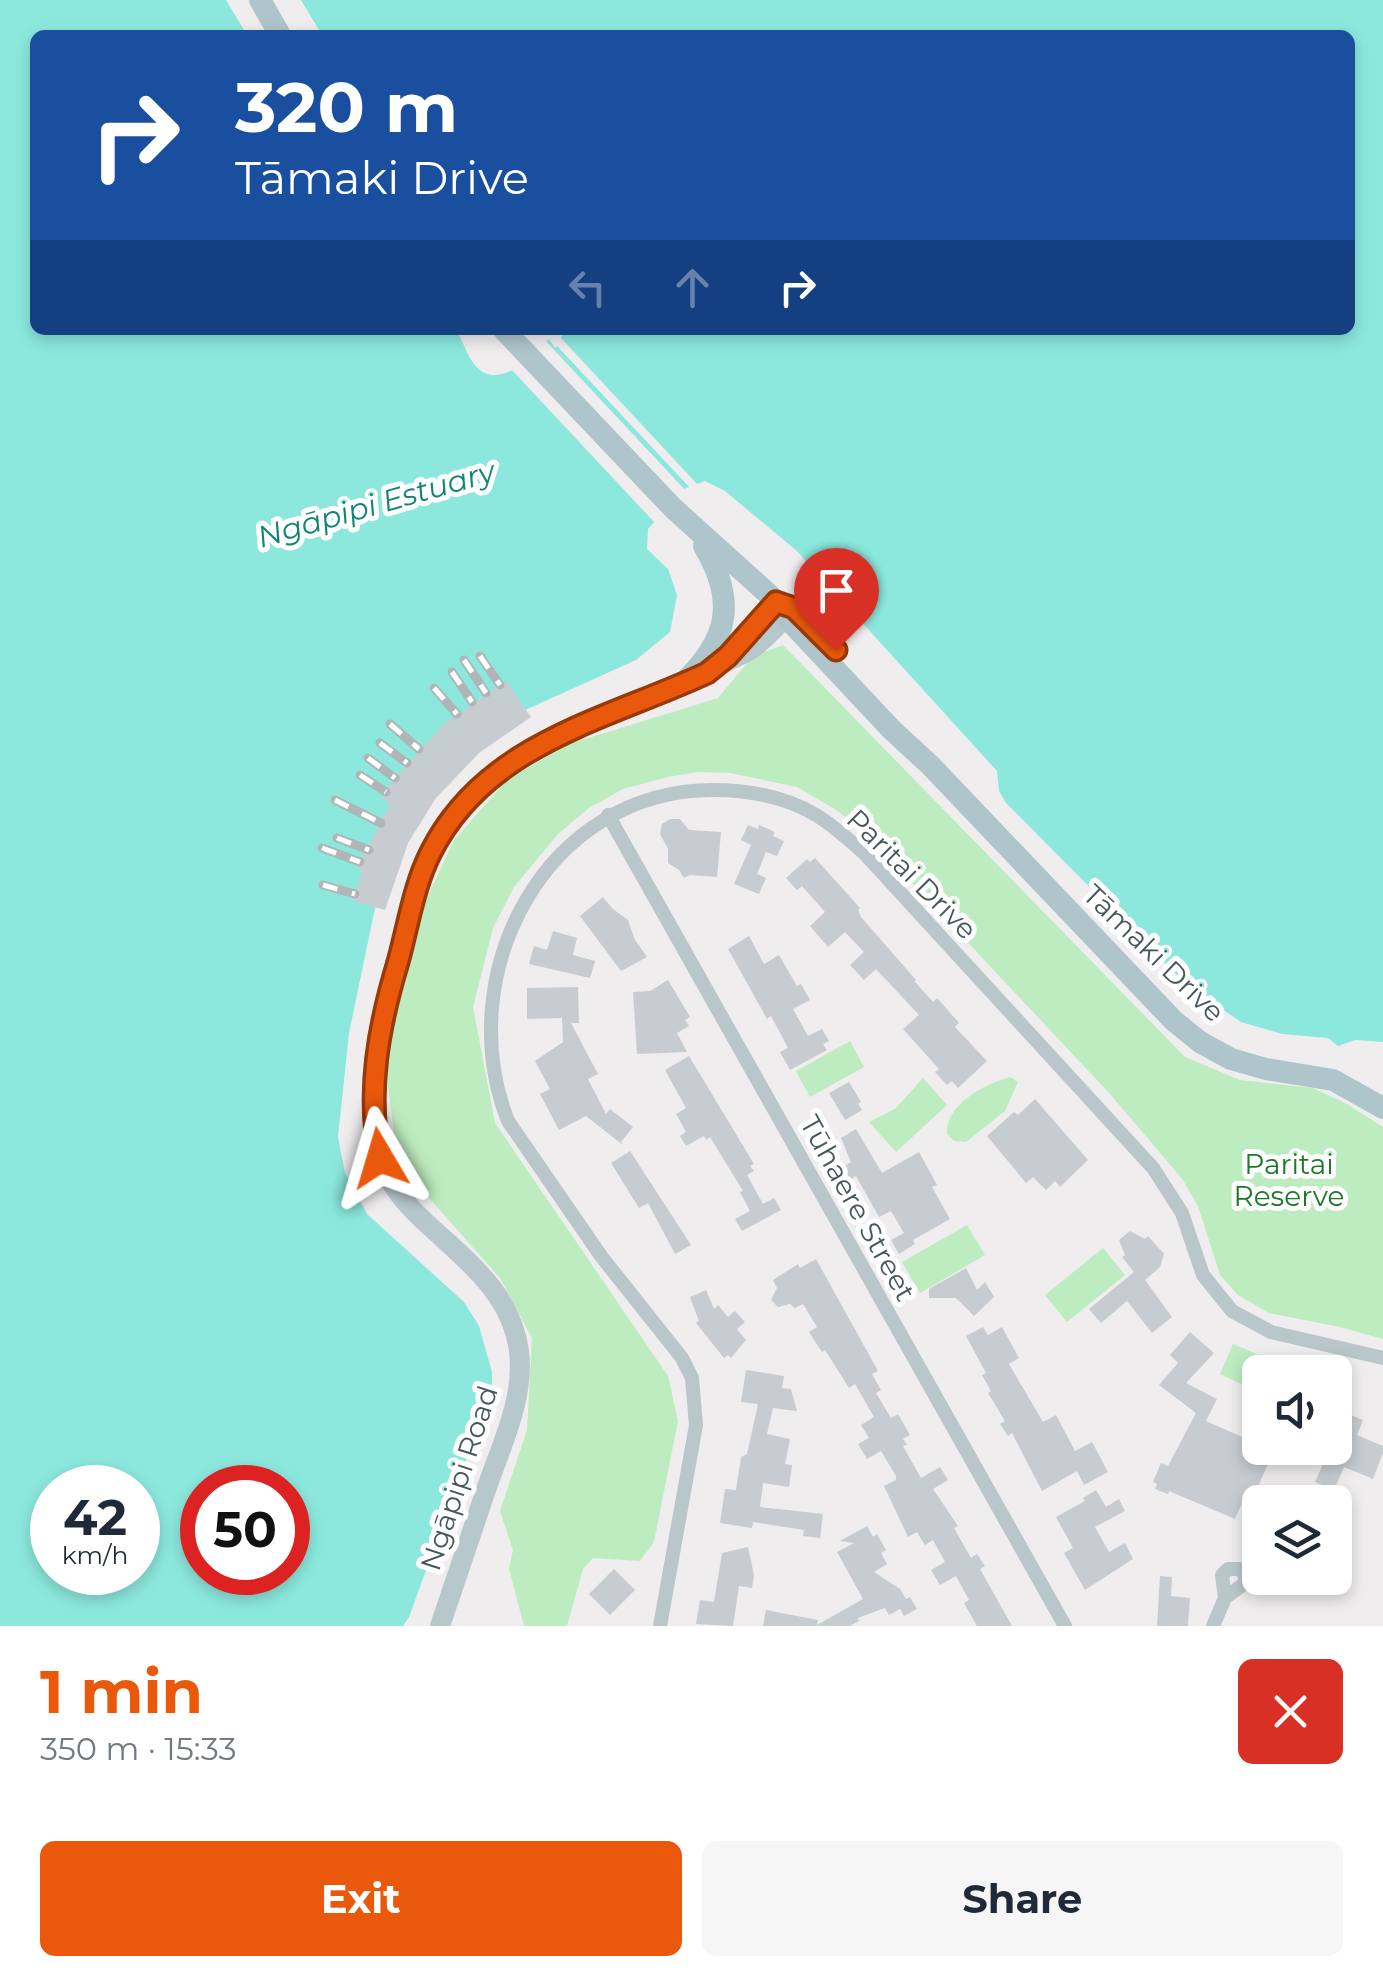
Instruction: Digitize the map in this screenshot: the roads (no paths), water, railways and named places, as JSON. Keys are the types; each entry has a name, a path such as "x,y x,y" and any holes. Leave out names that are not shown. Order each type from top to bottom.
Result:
{"main road":[{"path":"260,0 277,30"},
{"name":"Tāmaki Drive","path":"509,335 674,508 785,609 1188,1034 1215,1051 1250,1065 1333,1080 1383,1108"},
{"path":"682,685 712,652 725,610 720,575 696,529"},
{"name":"Ngāpipi Road","path":"440,1626 512,1414 520,1363 513,1327 497,1294 472,1264 402,1199 385,1169 376,1136 374,1095 383,1014 431,852 472,794 506,764 548,739 682,685 750,650 785,609"}],"street":[{"name":"Paritai Drive","path":"660,1626 696,1425 692,1378 682,1358 601,1256 508,1121 501,1103 490,1026 501,962 522,905 568,847 608,816 658,796 706,790 766,794 816,815 864,853 1153,1168 1182,1213 1203,1276 1232,1310 1272,1332 1383,1358"},
{"name":"Tūhaere Street","path":"608,816 1065,1626"},
{"path":"1213,1626 1225,1598"}],"water":[{"name":"Ngāpipi Estuary","path":"0,0 226,0 244,30 30,30 30,335 458,335 480,370 500,375 522,365 551,335 1355,335 1355,30 319,30 301,0 1383,0 1383,1042 1355,1040 1338,1046 1328,1038 1282,1034 1241,1022 1187,985 1006,803 999,791 997,771 797,551 725,491 705,481 684,489 648,529 647,549 668,569 677,595 670,632 636,660 503,720 441,776 379,889 349,1033 338,1137 345,1173 367,1214 464,1302 479,1326 492,1372 492,1386 482,1417 403,1626 0,1626"}],"railway":[{"path":"480,656 500,685"},
{"path":"464,660 486,693"},
{"path":"452,672 472,702"},
{"path":"434,688 457,714"},
{"path":"390,724 419,749"},
{"path":"380,743 407,763"},
{"path":"368,758 395,778"},
{"path":"360,775 386,792"},
{"path":"335,800 381,823"},
{"path":"337,838 369,850"},
{"path":"322,848 360,862"},
{"path":"323,885 355,894"}],"park label":[{"name":"Paritai Reserve","path":"1289,1180"}]}
